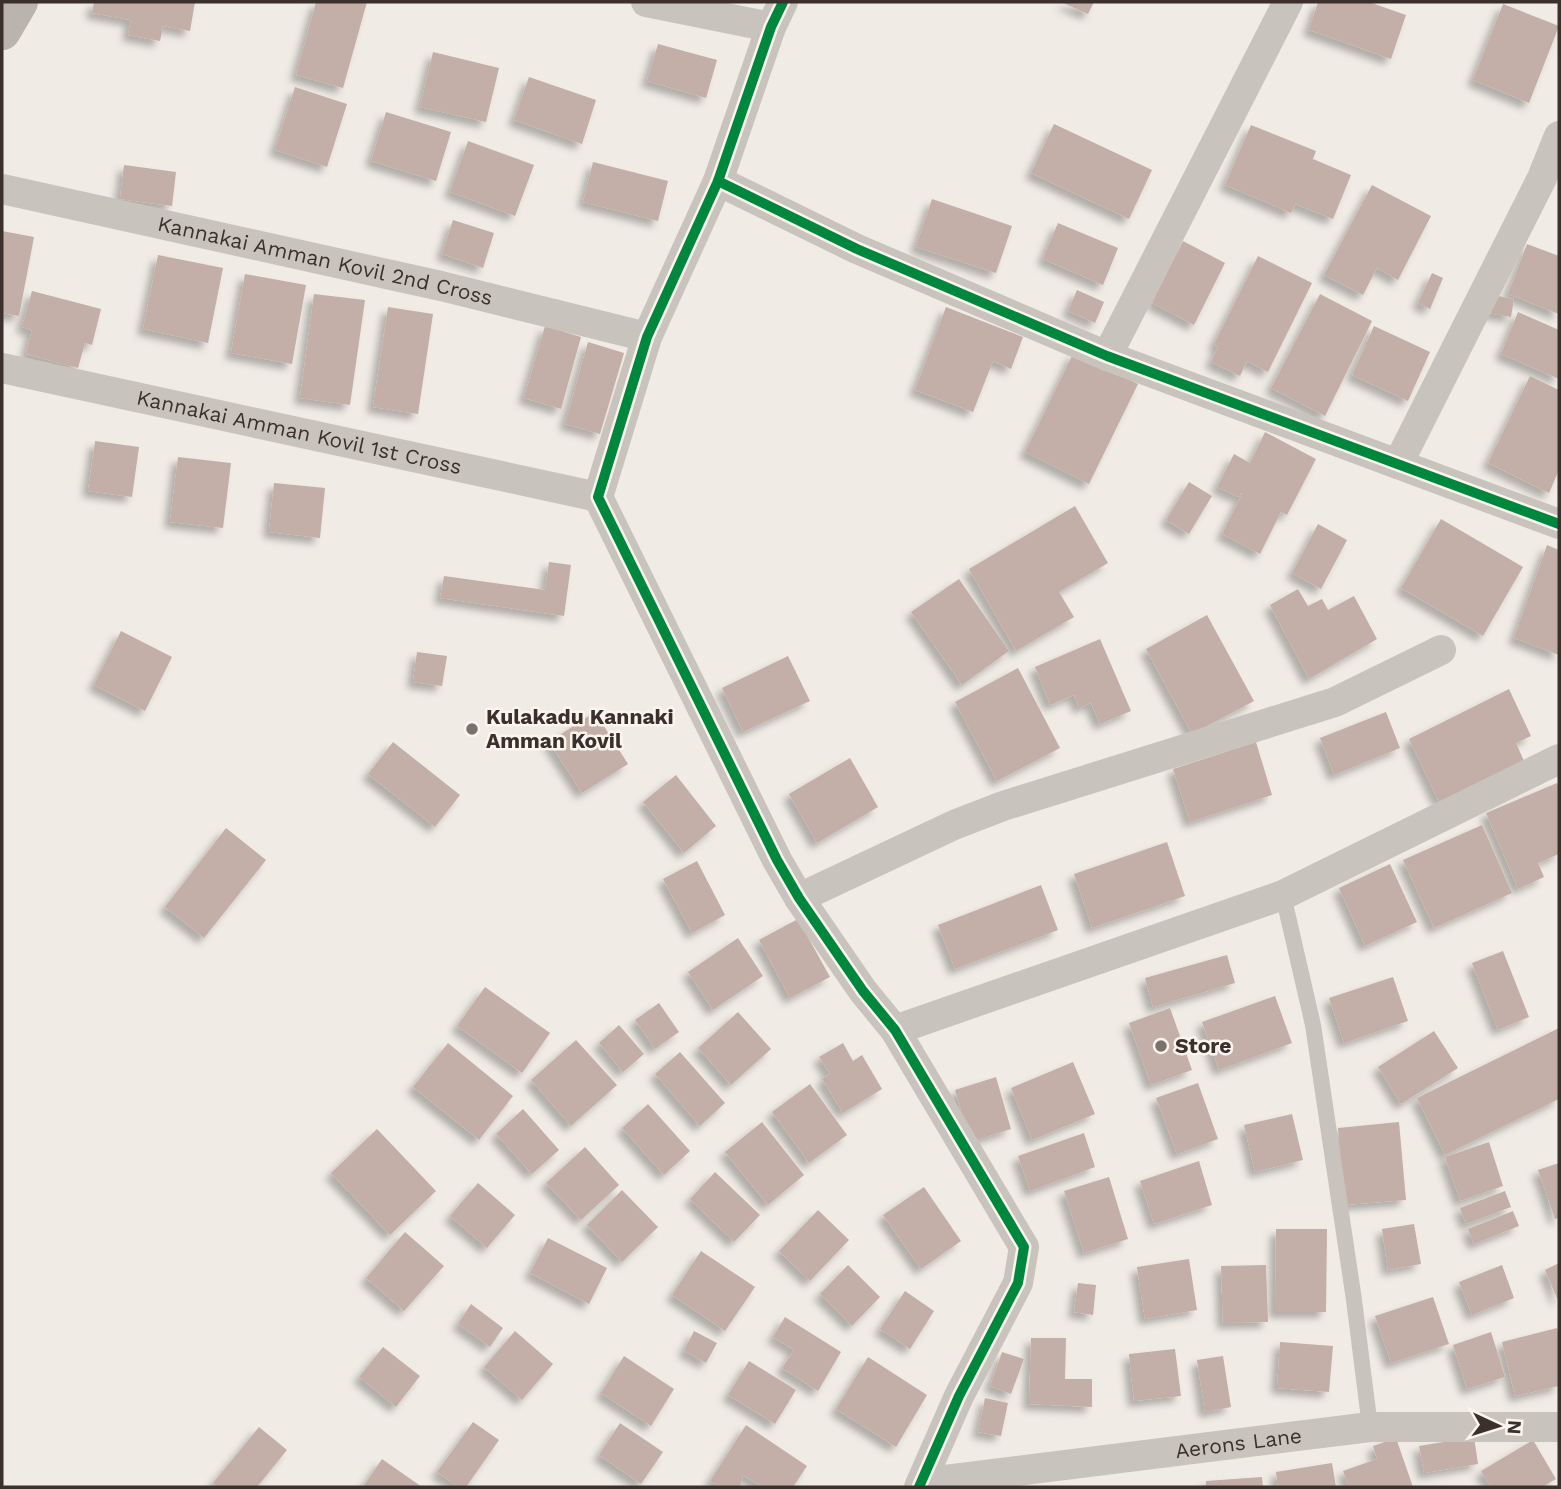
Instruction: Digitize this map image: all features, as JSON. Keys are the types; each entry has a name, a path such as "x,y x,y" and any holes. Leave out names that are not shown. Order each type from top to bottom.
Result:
{"main road":[{"path":"2,30 19,2"}],"street":[{"path":"646,2 778,14 718,181 647,337 598,497 777,860 799,898 863,991 895,1030 1024,1247 1018,1283 958,1396 920,1485"},
{"path":"1107,356 1288,2"},
{"path":"1398,464 1542,178 1559,136"},
{"path":"718,181 857,249 1107,356 1559,524"},
{"name":"Kannakai Amman Kovil 2nd Cross","path":"2,189 440,286 647,337"},
{"name":"Kannakai Amman Kovil 1st Cross","path":"2,368 598,497"},
{"path":"799,898 954,825 1003,806 1335,702 1441,650"},
{"path":"895,1030 1283,895 1559,759"},
{"name":"Aerons Lane","path":"920,1485 1370,1427 1559,1427"}],"lane":[{"path":"1283,895 1313,1025 1370,1427"}],"building":[{"path":"94,2 195,2 190,31 163,26 160,41 128,35 131,20 92,13"},
{"path":"316,2 367,2 343,88 296,75"},
{"path":"1061,2 1094,2 1088,14"},
{"path":"1318,2 1369,2 1406,15 1391,59 1309,30"},
{"path":"1503,4 1559,26 1529,103 1473,80"},
{"path":"658,44 717,60 706,98 647,81"},
{"path":"433,52 499,68 486,122 420,107"},
{"path":"529,77 596,100 582,144 514,120"},
{"path":"295,87 347,104 327,167 275,150"},
{"path":"386,112 451,132 436,181 371,161"},
{"path":"1054,124 1152,170 1129,219 1031,173"},
{"path":"1251,125 1316,151 1313,159 1351,175 1333,219 1295,204 1291,213 1225,185"},
{"path":"468,141 534,165 515,216 450,192"},
{"path":"593,162 668,181 658,221 583,202"},
{"path":"124,165 176,172 172,206 120,199"},
{"path":"1372,185 1431,216 1398,280 1377,268 1363,295 1324,275"},
{"path":"932,199 1012,226 996,273 916,247"},
{"path":"453,220 494,233 483,268 442,254"},
{"path":"1058,223 1118,248 1103,285 1043,259"},
{"path":"2,231 34,237 19,316 2,313"},
{"path":"1183,241 1225,263 1194,325 1152,303"},
{"path":"1527,244 1559,256 1559,314 1508,294"},
{"path":"158,255 223,268 208,343 143,329"},
{"path":"1258,256 1312,283 1268,372 1247,361 1240,376 1211,362 1218,347 1214,344"},
{"path":"1432,273 1443,278 1430,309 1418,303"},
{"path":"245,274 306,285 292,364 231,353"},
{"path":"1077,290 1104,302 1095,323 1068,311"},
{"path":"32,291 101,309 92,345 85,343 78,368 26,354 32,330 22,327"},
{"path":"314,294 365,300 350,405 300,398"},
{"path":"1320,294 1372,321 1325,416 1271,388"},
{"path":"1493,295 1514,299 1511,317 1489,313"},
{"path":"388,307 433,314 418,414 373,407"},
{"path":"946,307 1023,337 1011,369 993,361 973,412 915,390"},
{"path":"1518,312 1559,330 1559,379 1501,354"},
{"path":"545,326 581,337 561,409 524,398"},
{"path":"1374,326 1430,352 1408,401 1352,375"},
{"path":"588,342 624,353 600,434 565,424"},
{"path":"1074,352 1138,384 1089,484 1025,452"},
{"path":"1530,376 1559,390 1559,470 1549,493 1488,463"},
{"path":"1265,432 1316,459 1287,515 1281,512 1260,554 1222,534 1242,494 1239,497 1217,487 1234,454 1250,463"},
{"path":"95,441 139,447 132,497 88,491"},
{"path":"178,457 231,463 223,528 170,522"},
{"path":"1189,482 1212,496 1189,534 1166,520"},
{"path":"274,483 325,488 320,538 269,532"},
{"path":"1075,506 1108,563 1059,592 1074,617 1016,651 969,569"},
{"path":"1441,519 1523,567 1483,636 1401,588"},
{"path":"1318,524 1347,540 1321,589 1292,573"},
{"path":"1547,545 1559,550 1559,655 1514,638"},
{"path":"549,562 571,565 564,616 440,598 444,576 545,590"},
{"path":"959,579 1009,651 962,685 911,612"},
{"path":"1298,589 1308,606 1322,599 1328,610 1354,596 1377,639 1309,679 1270,605"},
{"path":"1207,615 1254,701 1192,734 1146,649"},
{"path":"121,631 172,657 145,711 94,685"},
{"path":"1100,639 1131,711 1100,724 1091,703 1079,708 1074,695 1050,705 1035,667"},
{"path":"417,652 447,656 442,686 413,682"},
{"path":"788,656 810,701 743,732 722,688"},
{"path":"1018,668 1060,748 997,781 955,702"},
{"path":"1509,689 1531,736 1516,743 1524,761 1439,802 1409,739"},
{"path":"595,712 628,764 582,793 549,742"},
{"path":"1386,712 1400,748 1334,775 1320,738"},
{"path":"393,742 460,795 435,827 368,774"},
{"path":"1256,742 1272,795 1190,822 1173,769"},
{"path":"850,758 878,807 817,843 789,794"},
{"path":"676,775 716,826 684,853 643,802"},
{"path":"1557,783 1559,854 1538,863 1544,877 1518,889 1486,813"},
{"path":"1482,825 1512,893 1434,928 1403,860"},
{"path":"226,828 266,860 204,938 165,907"},
{"path":"1167,842 1185,896 1092,928 1074,874"},
{"path":"697,861 725,915 692,933 663,879"},
{"path":"1390,864 1417,922 1365,946 1339,888"},
{"path":"1041,885 1058,930 955,969 938,925"},
{"path":"798,919 830,977 790,998 759,940"},
{"path":"738,938 763,976 713,1010 688,972"},
{"path":"1503,951 1529,1017 1498,1030 1472,963"},
{"path":"1227,955 1235,983 1153,1007 1145,978"},
{"path":"1393,977 1408,1021 1344,1043 1329,998"},
{"path":"485,987 550,1033 522,1073 457,1026"},
{"path":"1275,996 1292,1043 1219,1070 1202,1022"},
{"path":"659,1003 679,1032 655,1049 635,1020"},
{"name":"Store","path":"1170,1008 1192,1070 1151,1085 1129,1023"},
{"path":"738,1012 771,1049 731,1085 698,1048"},
{"path":"619,1025 644,1054 623,1072 599,1043"},
{"path":"1559,1028 1559,1099 1445,1155 1417,1098"},
{"path":"1434,1031 1458,1068 1401,1104 1378,1067"},
{"path":"576,1040 617,1085 571,1126 531,1080"},
{"path":"448,1043 513,1096 479,1140 413,1087"},
{"path":"843,1043 853,1061 862,1055 882,1089 843,1113 822,1079 830,1074 819,1057"},
{"path":"680,1052 725,1103 700,1126 655,1074"},
{"path":"1073,1062 1095,1114 1032,1140 1011,1088"},
{"path":"996,1077 1011,1129 970,1142 955,1090"},
{"path":"1198,1083 1218,1139 1177,1154 1156,1098"},
{"path":"810,1084 847,1135 809,1163 772,1112"},
{"path":"648,1104 690,1151 664,1175 622,1128"},
{"path":"523,1109 559,1150 532,1174 496,1134"},
{"path":"1292,1114 1303,1160 1255,1172 1244,1125"},
{"path":"762,1122 804,1175 768,1205 725,1152"},
{"path":"1399,1122 1406,1200 1344,1205 1338,1128"},
{"path":"377,1129 436,1191 390,1235 331,1173"},
{"path":"1084,1133 1095,1167 1030,1191 1018,1156"},
{"path":"1489,1142 1503,1186 1460,1201 1445,1157"},
{"path":"585,1147 619,1185 581,1220 546,1183"},
{"path":"1199,1161 1212,1205 1154,1224 1140,1181"},
{"path":"1559,1163 1559,1218 1555,1219 1538,1170"},
{"path":"715,1172 760,1215 734,1242 690,1199"},
{"path":"1109,1177 1128,1239 1084,1253 1064,1191"},
{"path":"478,1183 515,1215 487,1248 450,1216"},
{"path":"924,1187 961,1241 921,1269 883,1215"},
{"path":"622,1190 658,1227 622,1262 587,1225"},
{"path":"1505,1191 1511,1207 1466,1224 1460,1208"},
{"path":"818,1210 849,1240 810,1281 779,1251"},
{"path":"1513,1211 1519,1226 1474,1244 1468,1229"},
{"path":"1414,1224 1421,1264 1388,1270 1382,1229"},
{"path":"1276,1229 1327,1229 1326,1312 1275,1312"},
{"path":"405,1232 444,1266 404,1311 366,1278"},
{"path":"548,1238 607,1268 589,1304 530,1273"},
{"path":"701,1251 755,1287 725,1331 672,1295"},
{"path":"1189,1259 1197,1310 1145,1319 1137,1267"},
{"path":"1559,1263 1559,1303 1545,1270"},
{"path":"848,1265 880,1297 852,1326 820,1294"},
{"path":"1266,1265 1268,1322 1223,1323 1221,1266"},
{"path":"1502,1265 1514,1298 1472,1315 1459,1282"},
{"path":"1078,1283 1096,1285 1093,1315 1074,1312"},
{"path":"905,1291 934,1311 910,1349 880,1329"},
{"path":"1433,1297 1449,1344 1391,1363 1375,1316"},
{"path":"471,1304 503,1328 490,1347 458,1324"},
{"path":"785,1317 841,1352 818,1391 782,1368 794,1350 773,1337"},
{"path":"1557,1328 1559,1386 1515,1396 1502,1342"},
{"path":"515,1331 553,1364 522,1400 484,1367"},
{"path":"694,1331 717,1343 706,1363 684,1351"},
{"path":"1491,1332 1505,1377 1467,1389 1453,1345"},
{"path":"1031,1338 1066,1338 1065,1379 1092,1379 1092,1407 1029,1404"},
{"path":"1280,1342 1333,1346 1329,1392 1277,1388"},
{"path":"383,1347 420,1376 396,1407 359,1377"},
{"path":"1175,1349 1181,1396 1134,1401 1129,1354"},
{"path":"1002,1352 1024,1359 1011,1394 990,1386"},
{"path":"624,1356 674,1389 651,1426 601,1393"},
{"path":"1223,1356 1231,1407 1205,1412 1197,1360"},
{"path":"868,1357 927,1395 896,1447 836,1409"},
{"path":"749,1361 796,1390 775,1424 728,1395"},
{"path":"985,1398 1008,1403 1001,1436 978,1432"},
{"path":"473,1422 499,1440 466,1487 458,1487 437,1472"},
{"path":"620,1423 663,1452 641,1484 599,1455"},
{"path":"746,1425 807,1466 793,1487 762,1487 743,1475 740,1487 719,1487 710,1481"},
{"path":"259,1427 287,1450 257,1487 218,1487 213,1483"},
{"path":"1474,1437 1478,1464 1424,1473 1419,1446"},
{"path":"1396,1438 1413,1487 1349,1487 1343,1471 1377,1459 1373,1446"},
{"path":"1533,1440 1556,1479 1542,1487 1491,1487 1481,1471"},
{"path":"382,1459 422,1487 363,1487"},
{"path":"1332,1463 1336,1487 1278,1487 1276,1472"},
{"path":"1262,1477 1263,1487 1206,1487 1206,1481"}],"cycle path":[{"path":"783,2 771,27 718,181 647,337 598,497 777,860 799,898 863,991 895,1030 1024,1247 1018,1283 959,1396 919,1487"},
{"path":"718,181 857,249 1107,356 1559,524"}],"place":[{"name":"Kulakadu Kannaki Amman Kovil","path":"472,729"},
{"name":"Store","path":"1161,1046"}]}
